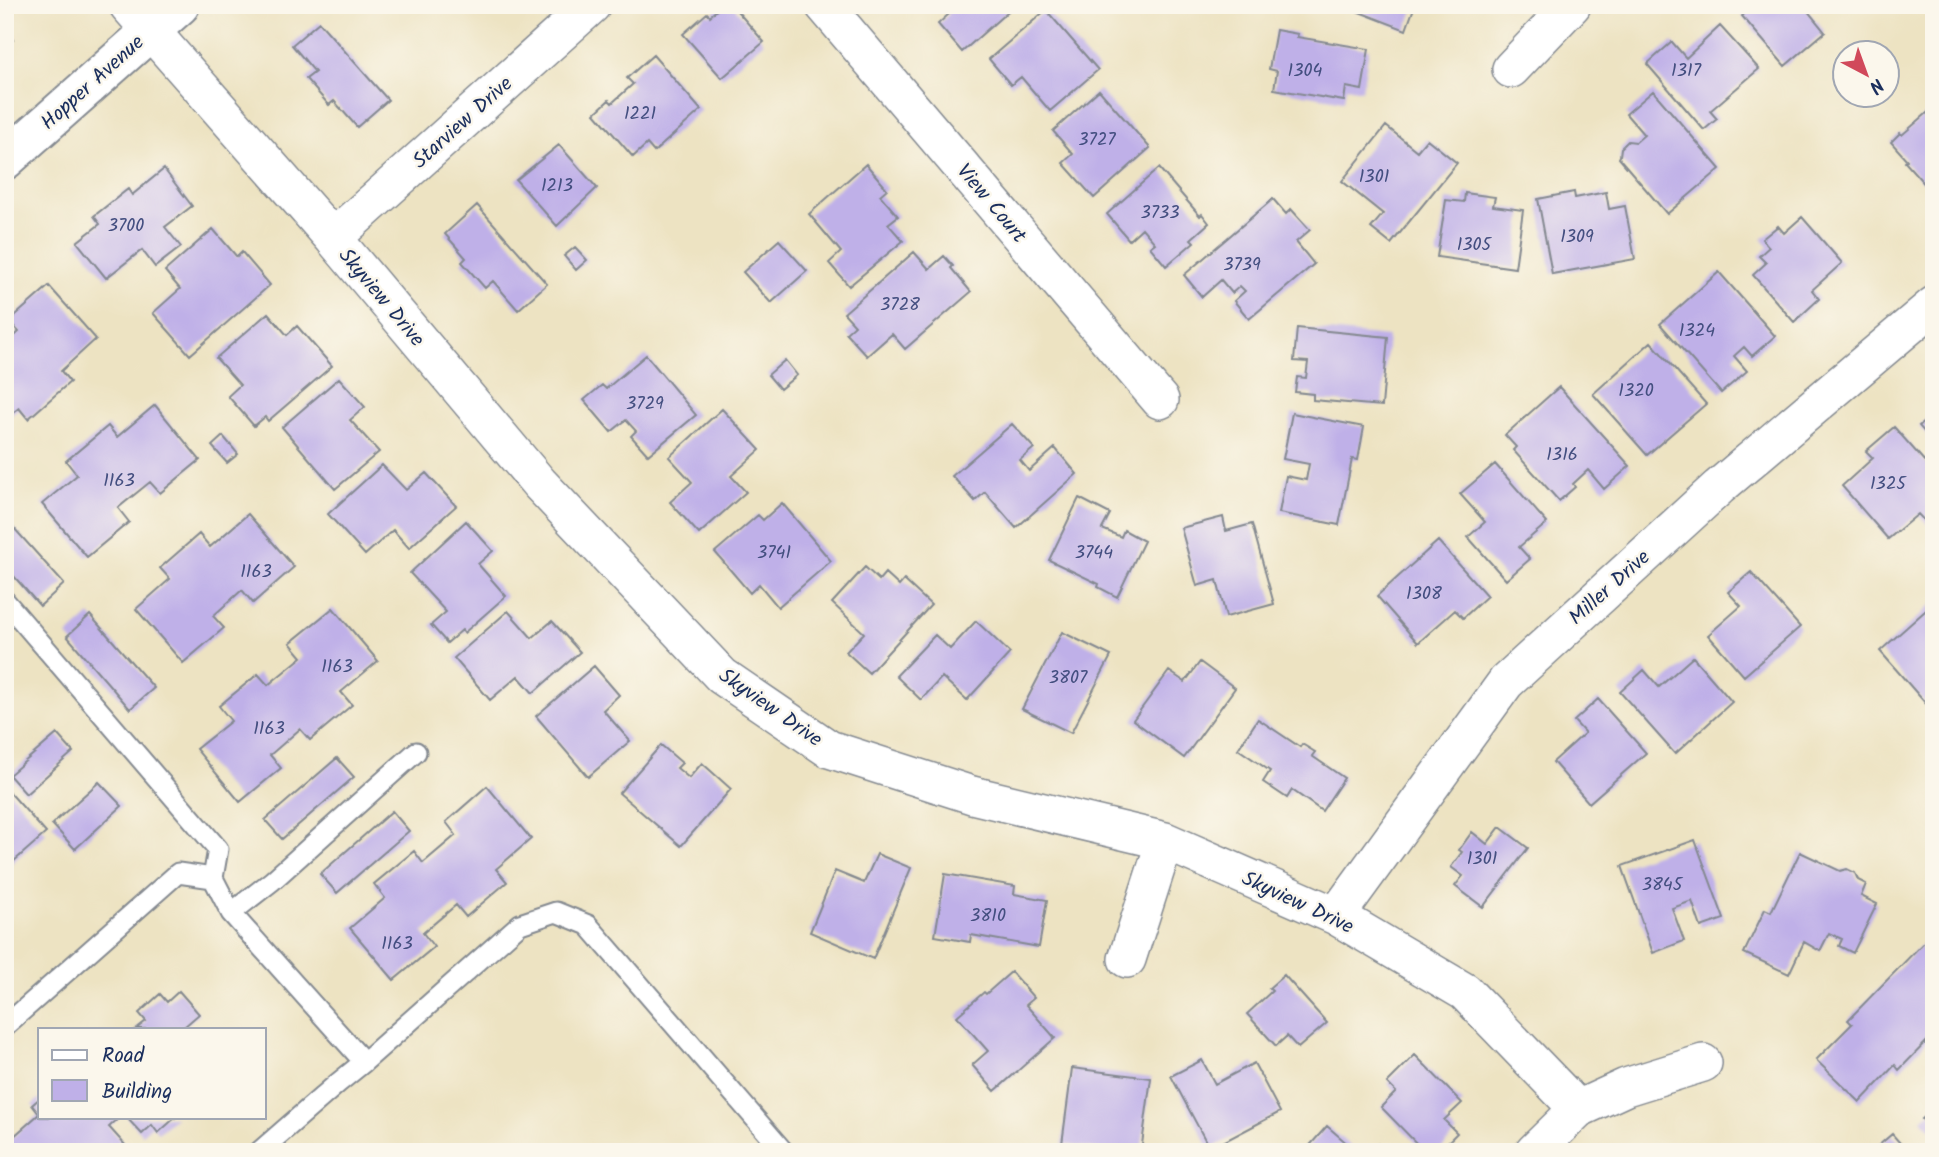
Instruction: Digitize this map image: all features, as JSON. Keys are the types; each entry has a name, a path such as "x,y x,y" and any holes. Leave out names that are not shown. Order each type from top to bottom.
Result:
{"street":[{"name":"Hopper Avenue","path":"5,160 139,18 180,5"},
{"name":"Starview Drive","path":"333,238 592,5"},
{"name":"View Court","path":"824,5 1160,400"},
{"path":"1511,69 1572,5"},
{"name":"Skyview Drive","path":"139,18 333,238 539,483 722,676 829,748 972,795 1164,841 1336,916 1465,992 1578,1110"},
{"name":"Miller Drive","path":"1336,916 1506,682 1719,487 1934,305"},
{"path":"1126,959 1164,841"},
{"path":"1534,1152 1578,1110 1626,1087 1703,1063"}],"lane":[{"path":"5,601 218,849 213,878 230,913 364,1062"},
{"path":"230,913 272,881 416,752"},
{"path":"5,1026 178,873 213,878"},
{"path":"259,1152 520,924 556,912 588,925 784,1152"}],"building":[{"path":"722,5 732,5 764,42 722,78 683,34 707,13 710,16"},
{"path":"941,5 1015,5 962,52 938,24 949,14"},
{"path":"1341,5 1415,5 1406,30"},
{"path":"1754,5 1803,5 1825,32 1785,66 1742,16"},
{"path":"1046,10 1098,70 1050,111 1021,77 1011,85 989,59"},
{"path":"319,22 388,100 357,127 334,101 329,105 306,79 315,72 292,45"},
{"path":"1720,26 1759,69 1710,111 1717,119 1704,130 1647,64 1672,42 1686,58"},
{"path":"5,28 13,40 5,45"},
{"path":"1276,30 1298,34 1297,37 1369,49 1362,90 1346,87 1344,101 1274,89 1277,71 1269,69"},
{"path":"653,55 701,110 654,152 647,144 633,157 595,113 609,100 612,103 633,84 627,78"},
{"path":"1099,90 1150,148 1094,198 1063,163 1073,154 1053,131"},
{"path":"1653,91 1720,169 1667,214 1619,158 1621,148 1628,141 1636,142 1644,135 1626,114"},
{"path":"1934,107 1934,182 1928,188 1891,142"},
{"path":"1386,126 1417,151 1427,139 1457,163 1391,244 1371,228 1383,214 1342,181"},
{"path":"559,145 597,188 557,226 516,180"},
{"path":"866,164 887,189 880,195 898,216 888,224 903,241 849,286 829,263 841,252 809,214"},
{"path":"1159,168 1209,223 1191,239 1194,242 1166,266 1150,247 1155,243 1142,228 1129,240 1107,214"},
{"path":"164,169 192,206 165,227 181,247 155,267 142,250 106,278 77,242 100,224 94,216 128,189 132,195"},
{"path":"1574,192 1575,198 1606,192 1609,209 1625,206 1635,259 1552,274 1538,199"},
{"path":"1465,193 1495,197 1493,206 1523,210 1515,268 1437,257 1446,200 1464,202"},
{"path":"1273,199 1286,214 1291,209 1310,230 1296,242 1314,264 1249,319 1234,301 1245,291 1240,286 1232,293 1221,280 1202,297 1184,275"},
{"path":"477,205 547,284 518,310 493,281 485,288 462,262 466,258 445,234"},
{"path":"1802,217 1842,263 1812,290 1819,299 1794,322 1753,275 1766,263 1759,256 1769,247 1762,239 1778,226 1784,233"},
{"path":"213,229 237,257 242,252 270,285 190,355 153,313 180,289 165,271"},
{"path":"779,240 807,271 771,303 743,272"},
{"path":"575,247 587,260 576,270 564,256"},
{"path":"914,252 929,269 944,256 971,292 905,349 892,334 867,356 846,333 855,325 844,313"},
{"path":"1719,272 1775,336 1752,356 1744,347 1734,356 1747,371 1721,393 1660,324"},
{"path":"49,286 96,339 61,371 70,382 28,419 19,408 5,419 5,345 19,332 9,321"},
{"path":"268,313 287,335 297,326 332,366 268,421 265,417 254,426 228,396 240,385 216,358"},
{"path":"1297,328 1388,337 1382,406 1313,400 1313,394 1295,392 1297,377 1306,378 1308,362 1294,361"},
{"path":"1651,342 1706,404 1647,455 1593,394"},
{"path":"646,355 696,415 648,455 631,436 636,431 626,420 611,432 584,400 602,385 606,389"},
{"path":"785,360 797,375 780,389 768,375"},
{"path":"339,378 365,407 350,420 379,452 335,489 282,427"},
{"path":"1559,387 1630,466 1604,489 1588,470 1573,484 1575,487 1559,501 1513,450 1516,447 1505,435"},
{"path":"155,405 200,460 160,493 150,482 118,508 129,522 87,557 42,504 77,475 66,461 108,426 117,437"},
{"path":"722,409 760,450 731,476 746,492 699,534 670,502 692,482 669,457"},
{"path":"1292,413 1364,427 1358,460 1352,459 1339,525 1279,513 1286,476 1306,480 1309,464 1283,459"},
{"path":"1934,414 1934,443 1919,426"},
{"path":"1012,424 1034,448 1020,460 1029,471 1055,448 1077,474 1016,528 985,492 975,501 952,476"},
{"path":"1894,427 1934,472 1934,526 1931,528 1918,514 1888,539 1842,486 1873,458 1866,451"},
{"path":"223,436 238,454 227,463 212,446"},
{"path":"1495,464 1547,523 1519,547 1530,559 1506,580 1468,537 1485,522 1460,494"},
{"path":"382,465 406,490 426,473 456,506 409,548 393,530 365,555 328,514"},
{"path":"1079,498 1110,514 1102,529 1121,537 1124,530 1144,541 1117,597 1098,587 1099,584 1049,560"},
{"path":"782,503 831,561 778,607 759,584 750,593 715,552 758,515 763,520"},
{"path":"248,514 294,567 253,603 242,590 213,616 224,628 183,663 136,609 170,579 160,568 199,534 210,547"},
{"path":"1223,517 1226,531 1252,524 1274,604 1226,617 1217,580 1197,586 1181,528"},
{"path":"5,518 64,584 40,606 5,566"},
{"path":"466,521 493,551 478,564 506,596 464,633 462,630 447,643 431,625 446,612 410,573"},
{"path":"1438,541 1487,596 1463,618 1455,610 1418,643 1377,596"},
{"path":"865,567 879,580 885,573 899,586 904,580 931,605 869,673 846,652 864,633 832,603"},
{"path":"1751,572 1800,627 1744,676 1708,635 1741,606 1728,592"},
{"path":"1934,603 1934,713 1880,651"},
{"path":"333,608 378,661 341,692 352,705 310,740 300,729 270,755 281,768 240,802 196,749 231,721 219,706 258,674 268,685 302,657 290,643"},
{"path":"508,611 532,638 552,621 580,652 533,693 518,676 490,700 454,658"},
{"path":"90,615 154,688 130,709 67,636"},
{"path":"976,621 1010,653 967,700 942,677 921,700 896,676 935,635 950,649"},
{"path":"1062,632 1111,656 1071,733 1022,709"},
{"path":"1693,657 1732,702 1675,754 1620,692 1644,670 1659,687"},
{"path":"1200,662 1235,688 1184,758 1133,720 1169,671 1185,682"},
{"path":"594,666 619,695 603,710 630,741 588,777 536,716"},
{"path":"1598,699 1646,753 1589,803 1553,762 1585,733 1574,721"},
{"path":"1258,719 1300,747 1302,744 1315,752 1312,756 1344,778 1322,811 1292,790 1287,798 1263,782 1270,771 1238,749"},
{"path":"57,734 73,752 26,794 9,775"},
{"path":"661,745 682,763 677,768 689,778 702,763 731,789 681,846 619,793"},
{"path":"337,758 354,777 282,839 265,820"},
{"path":"99,782 122,806 75,849 52,824"},
{"path":"487,786 531,839 496,869 507,882 466,917 456,905 423,933 434,947 394,980 350,928 385,898 374,884 414,851 423,863 456,835 446,822"},
{"path":"5,787 46,833 5,869"},
{"path":"392,811 409,831 337,893 320,874"},
{"path":"1500,827 1528,848 1483,907 1455,886 1463,876 1451,867 1472,832 1487,844"},
{"path":"1695,840 1724,919 1701,927 1692,901 1672,908 1684,941 1653,953 1622,866"},
{"path":"1800,852 1840,871 1847,869 1855,873 1858,880 1866,884 1861,896 1877,904 1853,953 1839,946 1842,939 1829,933 1820,951 1804,942 1789,974 1744,953 1765,909 1771,912"},
{"path":"877,854 911,868 873,959 810,932 835,871 864,883"},
{"path":"945,874 1015,886 1014,894 1047,900 1039,947 971,935 970,942 935,936"},
{"path":"1929,937 1934,941 1934,1034 1899,1070 1895,1065 1860,1102 1816,1060 1852,1024 1848,1020"},
{"path":"1011,972 1034,998 1026,1005 1055,1038 995,1091 972,1065 988,1051 957,1016"},
{"path":"1284,975 1327,1023 1298,1048 1287,1036 1276,1046 1247,1014 1272,991 1269,988"},
{"path":"179,991 199,1014 184,1028 137,1028 146,1021 139,1013 160,994 167,1002"},
{"path":"1415,1055 1462,1103 1444,1120 1457,1133 1438,1152 1425,1152 1381,1107 1396,1092 1387,1083"},
{"path":"1202,1060 1215,1084 1254,1063 1280,1112 1210,1149 1171,1076"},
{"path":"1072,1068 1151,1078 1141,1152 1119,1152 1062,1144"},
{"path":"38,1100 38,1113 32,1105"},
{"path":"1934,1109 1934,1132 1922,1119"},
{"path":"38,1115 38,1118 119,1118 109,1127 126,1146 119,1152 5,1152 5,1128 13,1137"},
{"path":"127,1118 175,1118 158,1133 152,1125 142,1134"},
{"path":"1327,1126 1357,1152 1304,1152"},
{"path":"1892,1134 1908,1152 1871,1152"},
{"path":"1379,1144 1387,1152 1373,1152"}]}
